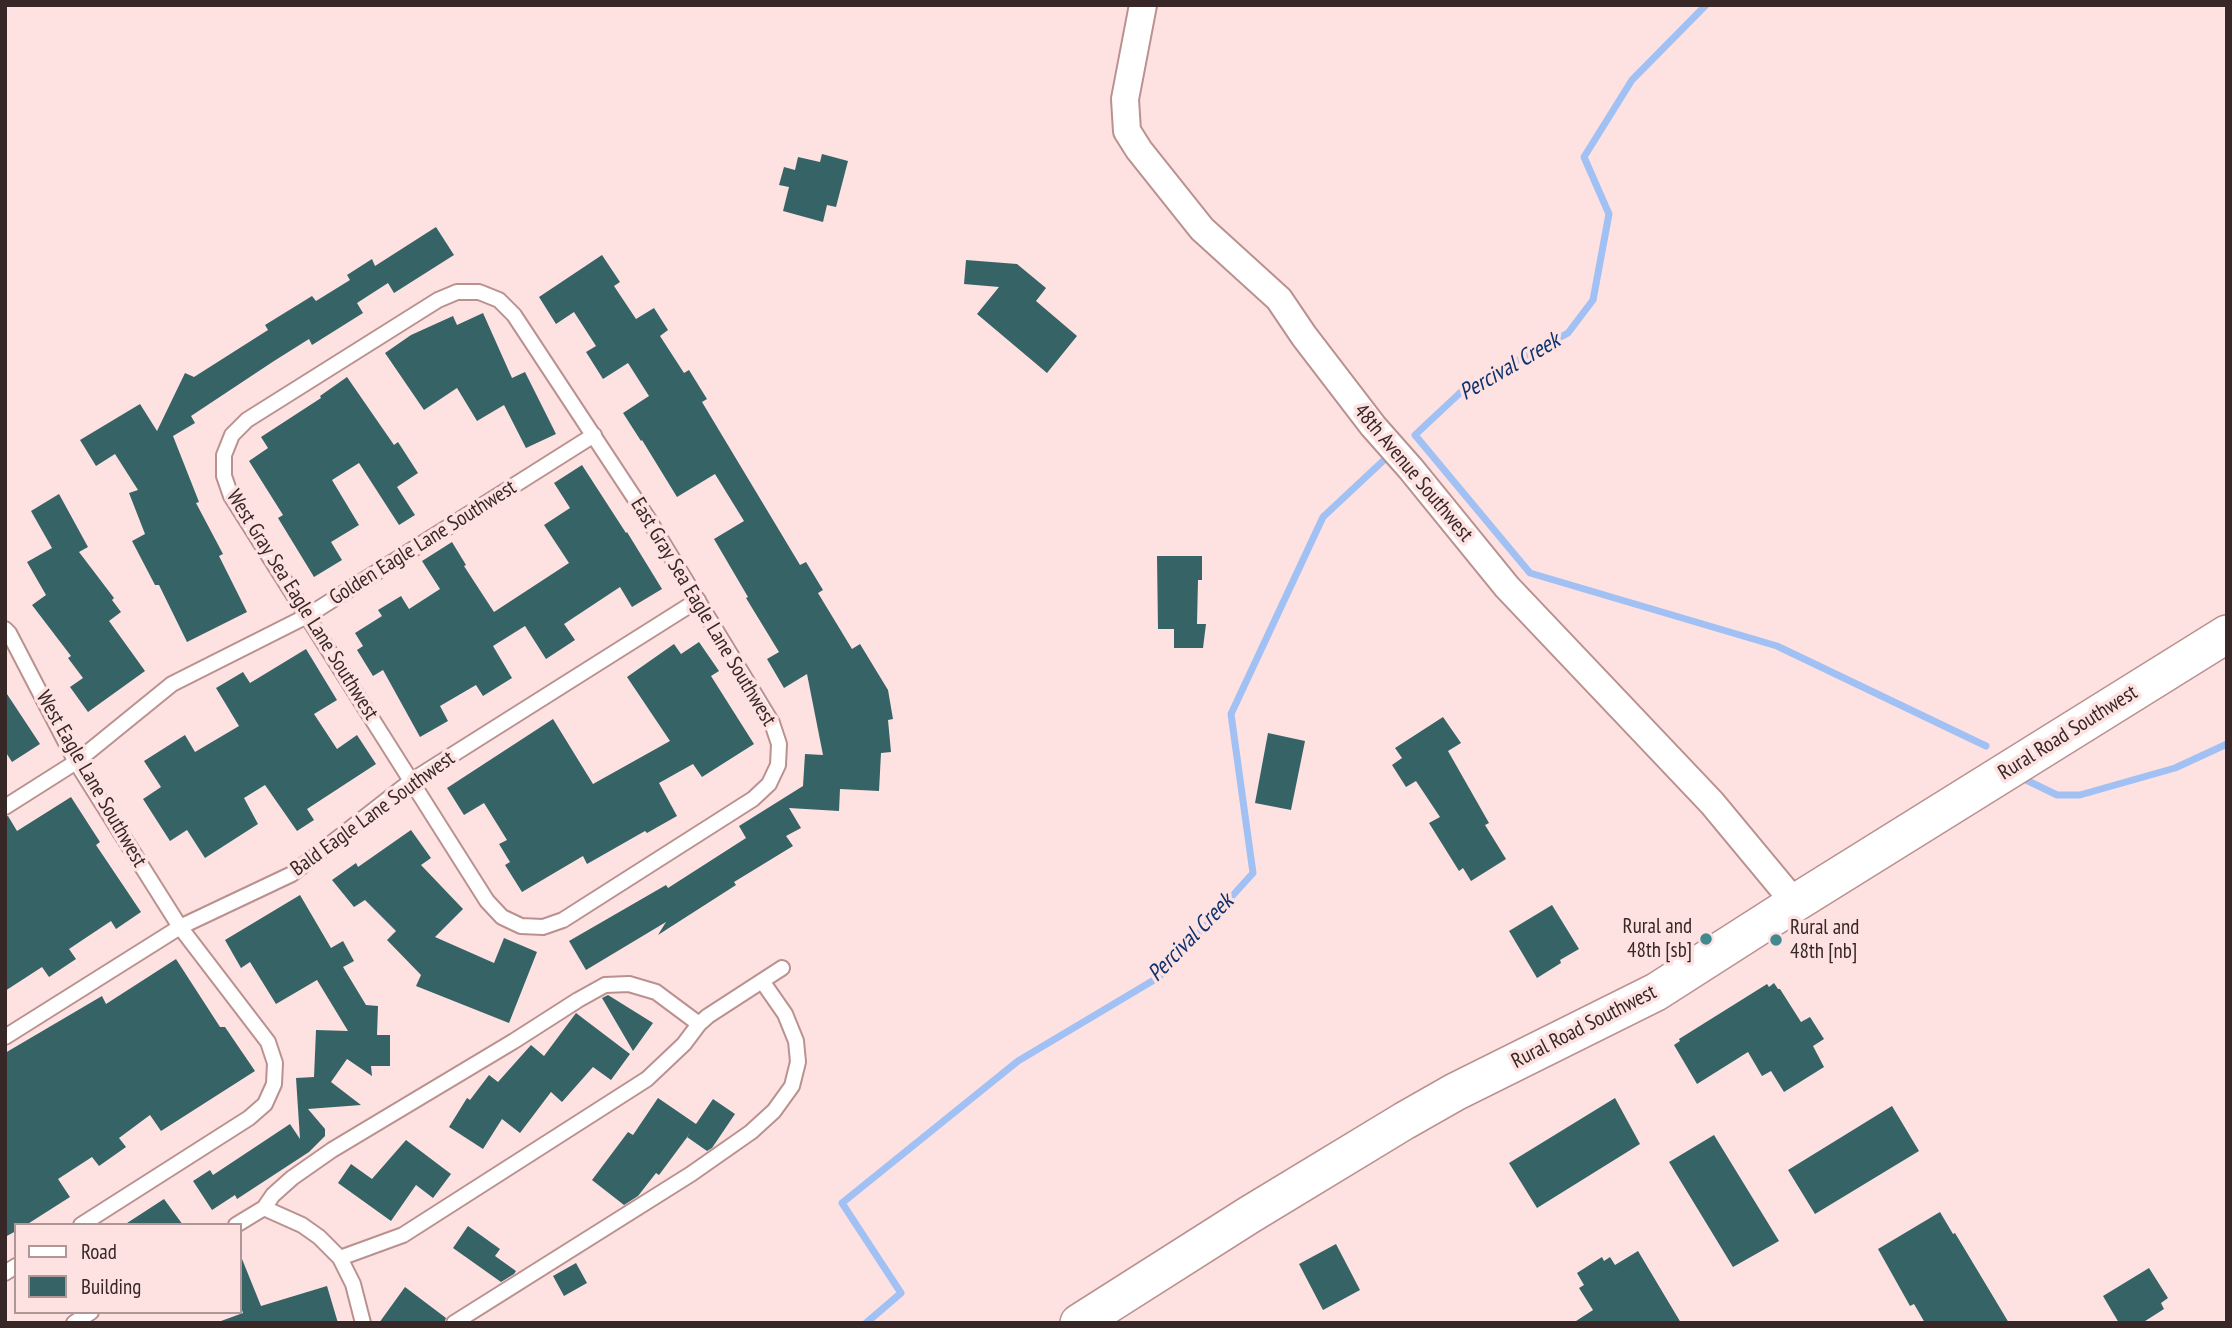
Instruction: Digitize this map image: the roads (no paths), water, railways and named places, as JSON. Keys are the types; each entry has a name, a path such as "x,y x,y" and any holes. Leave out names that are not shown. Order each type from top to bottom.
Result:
{"street":[{"name":"48th Avenue Southwest","path":"1143,5 1125,99 1127,131 1139,150 1202,229 1279,299 1373,426 1411,468 1507,587 1712,803 1795,902"},
{"name":"Rural Road Southwest","path":"1079,1323 1240,1220 1404,1121 1455,1092 1656,992 1795,902 2227,634"}],"lane":[{"name":"West Gray Sea Eagle Lane Southwest","path":"411,781 231,496 224,476 224,455 232,435 247,420 438,299 457,292 479,292 499,300 514,315 594,435"},
{"name":"East Gray Sea Eagle Lane Southwest","path":"411,781 487,901 502,917 521,926 543,927 563,920 753,799 769,785 778,765 779,744 772,723 648,517 594,435"},
{"name":"Golden Eagle Lane Southwest","path":"5,807 76,762 172,684 307,616 594,435"},
{"name":"Bald Eagle Lane Southwest","path":"5,1037 180,927 292,874 411,781 698,600"},
{"name":"West Eagle Lane Southwest","path":"5,629 76,762 180,927 268,1042 275,1063 274,1084 265,1104 249,1118 84,1223"},
{"path":"340,1258 403,1235 647,1079 684,1044 708,1016 782,968"},
{"path":"454,1323 691,1174 751,1132 774,1111 792,1086 798,1062 796,1041 785,1014 762,981"},
{"path":"239,1223 264,1208 273,1195 292,1178 332,1150 605,985 629,984 656,992 699,1024"},
{"path":"264,1208 302,1225 340,1258 353,1284 363,1323"}],"waterway":[{"path":"1706,5 1632,80 1584,157 1609,214 1593,300 1568,333 1462,391 1415,435 1530,573 1777,646 1986,746"},
{"name":"Percival Creek","path":"866,1323 901,1293 842,1203 1018,1061 1159,977 1253,873 1231,714 1323,517 1384,460"},
{"path":"2024,779 2057,795 2080,795 2175,768 2227,744"}],"place":[{"name":"Rural and 48th [sb]","path":"1706,939"},
{"name":"Rural and 48th [nb]","path":"1776,940"}]}
